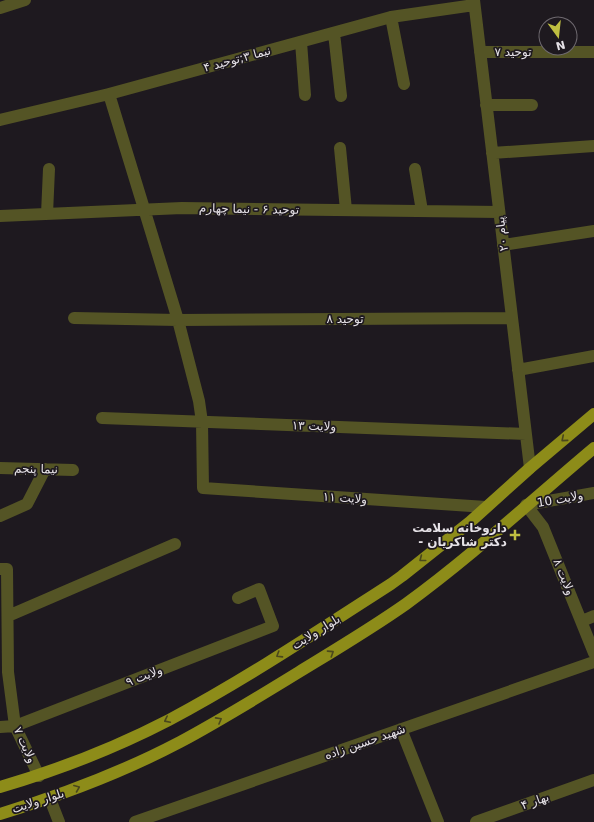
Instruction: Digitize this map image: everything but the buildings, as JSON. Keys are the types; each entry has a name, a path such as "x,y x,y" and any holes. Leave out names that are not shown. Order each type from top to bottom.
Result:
{"main road":[{"name":"بلوار ولایت","path":"0,788 39,776 104,750 154,727 234,683 391,584 470,522 530,468 594,414"},
{"name":"بلوار ولایت","path":"0,814 50,799 115,773 179,742 247,705 406,604 486,542 526,505 594,448"}],"street":[{"path":"0,8 25,0"},
{"name":"نیما ۳;توحید ۴","path":"0,120 109,94 391,17 474,2"},
{"name":"پیام ۲۰","path":"474,2 530,468"},
{"path":"391,17 404,84"},
{"path":"334,33 340,96"},
{"path":"301,42 305,95"},
{"name":"توحید ۷","path":"480,52 594,52"},
{"path":"109,94 178,320 202,422"},
{"path":"486,106 532,105"},
{"path":"492,153 594,146"},
{"path":"340,148 346,210"},
{"path":"47,214 49,169"},
{"path":"415,169 422,211"},
{"name":"توحید ۶ - نیما چهارم","path":"0,216 182,208 499,212"},
{"path":"503,245 594,231"},
{"name":"توحید ۸","path":"74,318 178,320 512,318"},
{"path":"518,370 594,356"},
{"name":"ولایت ۱۳","path":"102,418 526,434"},
{"name":"ولایت ۱۱","path":"202,422 203,488 486,507"},
{"name":"نیما پنجم","path":"0,468 73,470"},
{"path":"0,516 27,504 45,469"},
{"name":"ولایت 10","path":"526,505 594,493"},
{"name":"ولایت ۸","path":"526,505 544,527 594,653"},
{"path":"8,616 175,544"},
{"name":"ولایت ۷","path":"4,569 8,616 8,672 15,726 39,776"},
{"name":"ولایت ۹","path":"0,727 15,726 273,626 259,589 238,598"},
{"path":"582,621 594,616"},
{"name":"شهید حسین زاده","path":"135,822 594,662"},
{"path":"401,729 438,822"},
{"name":"بهار ۴","path":"476,822 594,780"},
{"path":"50,799 59,822"}],"place":[{"name":"داروخانه سلامت - دکتر شاکریان","path":"515,535"}]}
